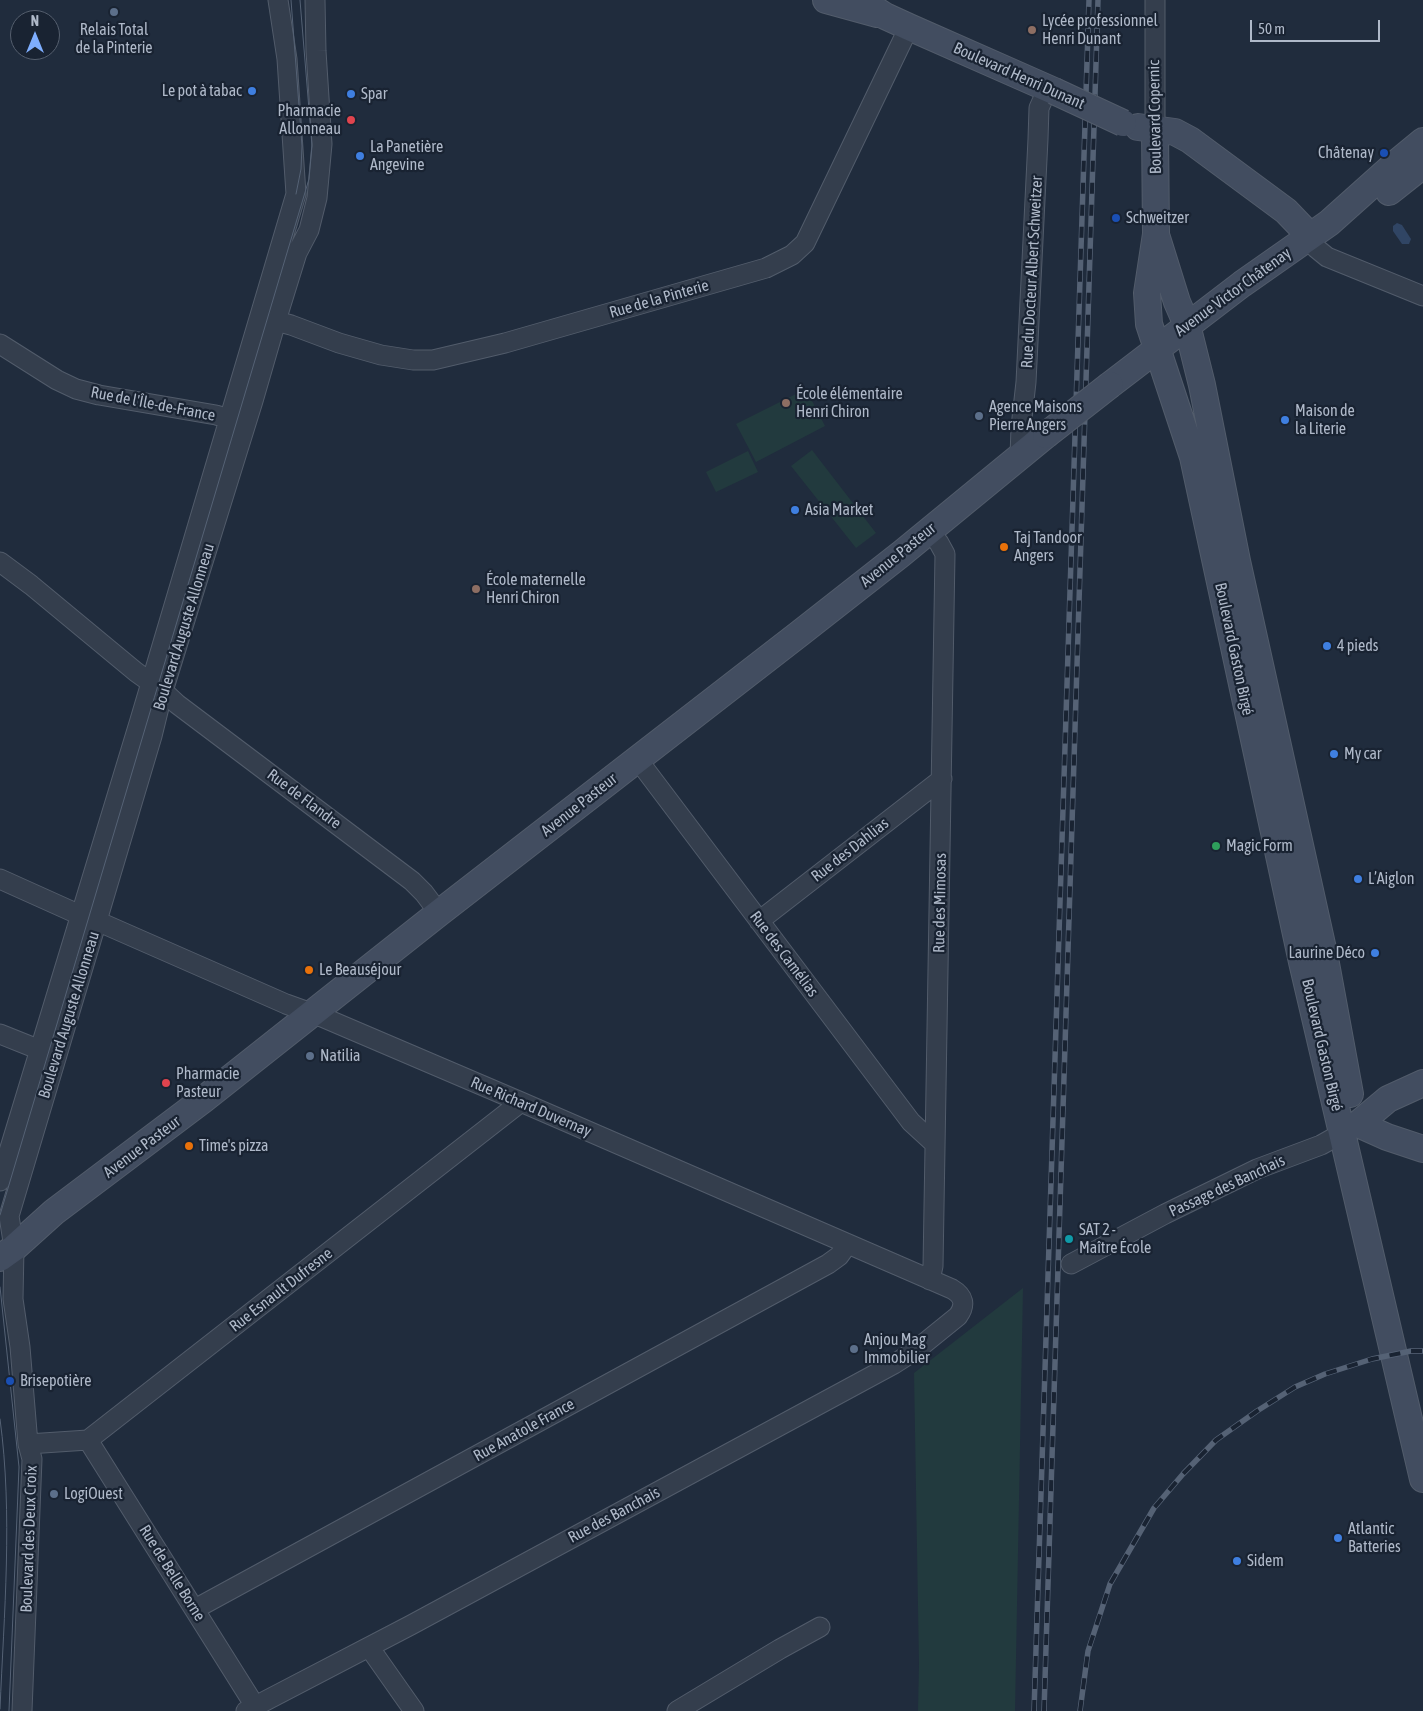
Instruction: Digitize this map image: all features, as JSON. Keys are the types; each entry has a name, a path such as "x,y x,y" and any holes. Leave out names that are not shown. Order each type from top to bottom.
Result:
{"main road":[{"name":"Boulevard Henri Dunant","path":"826,0 886,16"},
{"name":"Boulevard Henri Dunant","path":"860,0 909,27 1123,123 1175,132 1190,140 1286,211 1310,236"},
{"name":"Boulevard Copernic","path":"1155,129 1156,234 1148,293 1149,324 1156,349"},
{"name":"Avenue Victor Châtenay","path":"1156,349 1329,223 1423,141"},
{"name":"Avenue Victor Châtenay","path":"1310,236 1332,227 1382,196 1423,165"},
{"name":"Boulevard Copernic","path":"1156,234 1177,302 1187,325"},
{"name":"Boulevard Gaston Birgé","path":"1187,325 1202,385 1235,551 1325,958 1350,1094 1350,1128 1423,1479"},
{"name":"Avenue Pasteur","path":"7,1253 54,1212 167,1128 439,913 638,760 1156,349"},
{"name":"Boulevard Gaston Birgé","path":"1156,349 1193,457 1302,962 1350,1128 1423,1404"},
{"path":"1350,1128 1388,1099 1423,1083"},
{"path":"1350,1128 1388,1137 1423,1149"}],"street":[{"path":"157,687 229,419 296,194 287,59 278,0"},
{"name":"Boulevard Auguste Allonneau","path":"7,1253 9,1216 56,1055 88,918 149,745 157,687 253,401 297,253 309,230 317,198 322,144 315,0"},
{"name":"Boulevard Copernic","path":"1155,0 1155,129"},
{"name":"Rue de la Pinterie","path":"276,321 339,343 381,355 413,360 434,360 505,343 775,264 792,255 805,243 909,27"},
{"name":"Rue du Docteur Albert Schweitzer","path":"1020,457 1026,382 1038,149 1038,111 1051,90"},
{"path":"1310,236 1316,248 1327,256 1423,296"},
{"name":"Rue de l'Île-de-France","path":"0,344 57,380 76,389 229,419"},
{"name":"Rue des Mimosas","path":"929,531 939,543 944,554 933,1266 930,1280"},
{"name":"Rue de Flandre","path":"0,562 177,704 412,881 439,913"},
{"name":"Rue des Camélias","path":"638,760 911,1122 935,1144"},
{"name":"Rue des Dahlias","path":"759,921 942,779"},
{"name":"Rue Richard Duvernay","path":"0,879 521,1102 930,1280 958,1293 962,1298"},
{"path":"0,1181 40,1050 88,918"},
{"path":"0,1034 40,1050"},
{"name":"Rue Esnault Dufresne","path":"88,1440 521,1102"},
{"name":"Passage des Banchais","path":"1071,1264 1165,1214 1257,1169 1321,1145 1350,1128"},
{"name":"Rue Anatole France","path":"195,1609 828,1264 839,1256 847,1245"},
{"name":"Boulevard des Deux Croix","path":"7,1253 22,1363 28,1444 32,1459 22,1711"},
{"name":"Rue des Banchais","path":"251,1709 894,1364 916,1350 958,1316 964,1304 962,1298"},
{"path":"28,1444 88,1440"},
{"name":"Rue de Belle Borne","path":"88,1440 195,1609 251,1709"},
{"path":"677,1711 820,1627"},
{"path":"369,1647 414,1711"}],"green space":[{"path":"806,389 825,426 756,462 736,424"},
{"path":"812,450 876,533 856,548 791,466"},
{"path":"748,451 758,472 716,492 706,472"},
{"path":"1023,1288 1015,1711 918,1711 919,1664 914,1373"}],"water":[{"path":"1397,223 1402,225 1411,239 1409,244 1402,244 1393,231 1393,226"}],"tram line":[{"path":"291,0 302,146 301,169 296,194"},
{"path":"0,1215 309,179 312,146 300,0"},
{"path":"0,1287 19,1467 9,1711"},
{"path":"0,1419 4,1455 7,1528 0,1709"}],"railway":[{"path":"1034,1711 1089,0"},
{"path":"1044,1711 1098,0"},
{"path":"1080,1711 1088,1651 1110,1584 1154,1508 1183,1474 1216,1440 1295,1387 1325,1374 1372,1359 1411,1351 1423,1351"}],"place":[{"name":"Relais Total de la Pinterie","path":"114,12"},
{"name":"Lycée professionnel Henri Dunant","path":"1032,30"},
{"name":"Le pot à tabac","path":"252,91"},
{"name":"Spar","path":"351,94"},
{"name":"Pharmacie Allonneau","path":"351,120"},
{"name":"Châtenay","path":"1384,153"},
{"name":"La Panetière Angevine","path":"360,156"},
{"name":"Schweitzer","path":"1116,218"},
{"name":"École élémentaire Henri Chiron","path":"786,403"},
{"name":"Agence Maisons Pierre Angers","path":"979,416"},
{"name":"Maison de la Literie","path":"1285,420"},
{"name":"Asia Market","path":"795,510"},
{"name":"Taj Tandoor Angers","path":"1004,547"},
{"name":"École maternelle Henri Chiron","path":"476,589"},
{"name":"4 pieds","path":"1327,646"},
{"name":"My car","path":"1334,754"},
{"name":"Magic Form","path":"1216,846"},
{"name":"L’Aiglon","path":"1358,879"},
{"name":"Laurine Déco","path":"1375,953"},
{"name":"Le Beauséjour","path":"309,970"},
{"name":"Natilia","path":"310,1056"},
{"name":"Pharmacie Pasteur","path":"166,1083"},
{"name":"Time's pizza","path":"189,1146"},
{"name":"SAT 2 - Maître École","path":"1069,1239"},
{"name":"Anjou Mag Immobilier","path":"854,1349"},
{"name":"Brisepotière","path":"10,1381"},
{"name":"LogiOuest","path":"54,1494"},
{"name":"Atlantic Batteries","path":"1338,1538"},
{"name":"Sidem","path":"1237,1561"}]}
